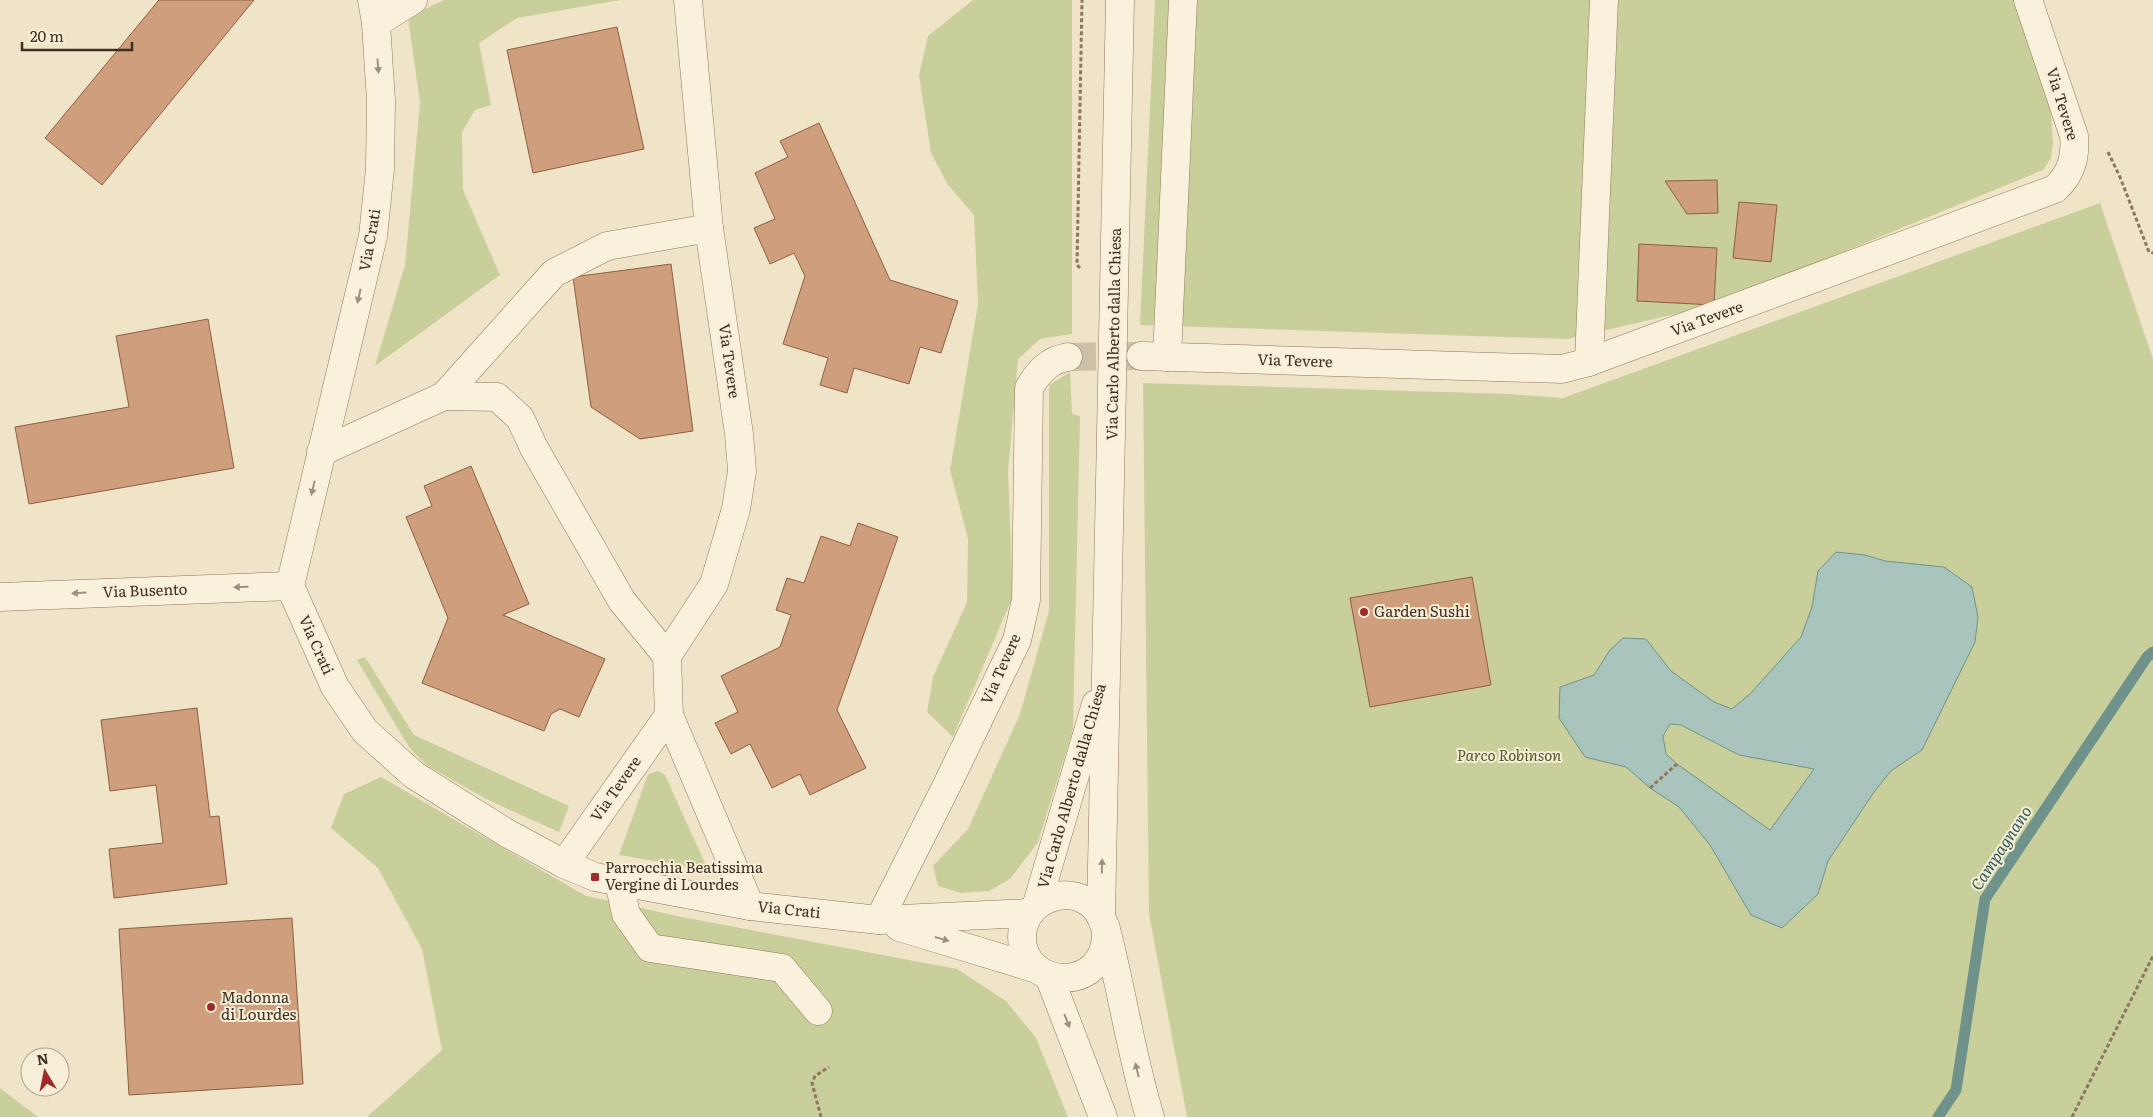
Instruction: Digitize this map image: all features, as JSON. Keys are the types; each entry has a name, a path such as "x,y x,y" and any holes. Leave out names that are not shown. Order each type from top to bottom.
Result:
{"street":[{"path":"373,11 413,0"},
{"name":"Via Tevere","path":"667,656 714,584 736,509 742,471 740,434 709,228 688,0"},
{"name":"Via Carlo Alberto dalla Chiesa","path":"1103,921 1120,0"},
{"name":"Via Tevere","path":"1183,0 1154,357 1562,369 1589,362 2055,189 2066,179 2071,167 2075,152 2074,136 2028,0"},
{"path":"1589,362 1604,0"},
{"name":"Via Crati","path":"373,11 381,101 380,169 373,236 290,586 335,687 365,731 414,774 505,832 564,864 595,877 750,906 879,920 1033,909"},
{"path":"321,452 444,396 554,273 607,246 709,228"},
{"name":"Via Tevere","path":"879,920 946,788 1017,640 1026,600 1029,388 1039,371 1057,358 1068,357"},
{"path":"444,396 497,397 520,418 534,448 622,601 667,656 669,714 750,906"},
{"name":"Via Busento","path":"0,598 290,586"},
{"name":"Via Carlo Alberto dalla Chiesa","path":"1033,909 1107,668"},
{"name":"Via Tevere","path":"564,864 669,714"},
{"path":"619,882 626,914 650,948 782,968 818,1011"},
{"path":"1103,921 1107,941 1103,954 1086,973 1075,977 1062,978 1043,972 1029,960 1022,937 1024,925 1033,909 1050,897 1064,895 1078,897 1091,904 1103,921 1117,973 1137,1073 1150,1117"},
{"name":"Via Crati","path":"879,920 1043,972"},
{"path":"1043,972 1103,1117"}],"path":[{"path":"1650,788 1677,764"},
{"path":"2072,1117 2153,956"},
{"path":"821,1117 812,1083 815,1076 829,1067"}],"green space":[{"path":"444,0 620,0 517,18 479,43 491,105 475,110 462,132 463,190 500,275 375,366 405,265 420,103 408,17"},
{"path":"973,0 1072,0 1072,334 1040,339 1018,359 1008,472 1013,596 953,737 927,712 933,677 967,602 968,539 950,470 978,304 974,215 948,185 931,153 919,75 928,36"},
{"path":"1155,0 2016,0 2045,77 2051,113 2053,143 2051,158 2043,170 1714,305 1568,339 1140,325"},
{"name":"Parco Robinson","path":"2100,203 2153,359 2153,1117 1187,1117 1149,914 1143,383 1510,394 1563,398"},
{"path":"1070,372 1072,414 1080,416 1073,730 1038,842 1010,879 989,891 961,893 938,886 933,866 968,829 1020,714 1049,611 1049,385"},
{"path":"365,657 414,735 569,806 559,832 486,799 426,765 409,747 357,660"},
{"path":"658,771 665,775 708,870 619,855 648,774"},
{"path":"381,777 586,896 682,917 957,969 1006,1001 1036,1038 1068,1117 367,1117 442,1050 422,949 378,868 331,828 344,794"},
{"path":"0,1088 38,1117 0,1117"}],"water":[{"path":"1836,552 1865,555 1885,561 1944,567 1972,587 1978,617 1975,642 1922,750 1891,771 1874,792 1828,861 1818,894 1782,928 1751,915 1710,845 1679,807 1650,788 1626,767 1585,757 1559,718 1560,687 1594,675 1610,650 1623,638 1646,639 1671,671 1714,702 1732,709 1751,693 1801,637 1812,607 1818,571","holes":["1670,724 1681,725 1739,755 1814,769 1770,830 1677,764 1666,754 1663,736"]}],"building":[{"path":"159,0 254,0 102,185 45,138"},
{"path":"617,27 644,149 533,173 507,50"},
{"path":"819,123 890,280 958,301 941,353 920,347 909,384 854,368 847,393 820,385 828,358 783,344 805,276 794,253 770,264 754,228 775,219 755,173 788,157 780,141"},
{"path":"1717,180 1718,213 1687,214 1665,181"},
{"path":"1739,202 1777,205 1771,262 1733,258"},
{"path":"1639,244 1717,248 1714,305 1637,301"},
{"path":"671,264 693,431 640,439 591,407 573,277"},
{"path":"208,319 234,468 29,504 15,427 129,407 116,336"},
{"path":"471,466 529,604 503,615 605,659 579,717 560,709 551,714 544,731 422,683 448,618 406,517 432,506 424,486"},
{"path":"858,523 898,537 837,710 866,768 810,795 800,774 772,788 750,744 731,754 715,723 738,712 721,676 780,647 791,615 776,610 787,578 804,583 821,536 850,546"},
{"path":"1472,577 1491,685 1370,707 1350,598"},
{"path":"197,708 210,817 219,816 227,884 114,898 109,849 163,843 156,785 110,791 101,720"},
{"name":"Madonna di Lourdes","path":"292,918 303,1084 129,1095 119,929"}],"waterway":[{"name":"Campagnano","path":"1938,1117 1956,1090 1985,899 2147,657 2153,652"}],"tunnel":[{"path":"1068,357 1136,356"}],"place":[{"name":"Garden Sushi","path":"1364,612"},
{"name":"Parrocchia Beatissima Vergine di Lourdes","path":"595,877"},
{"name":"Madonna di Lourdes","path":"211,1007"}]}
